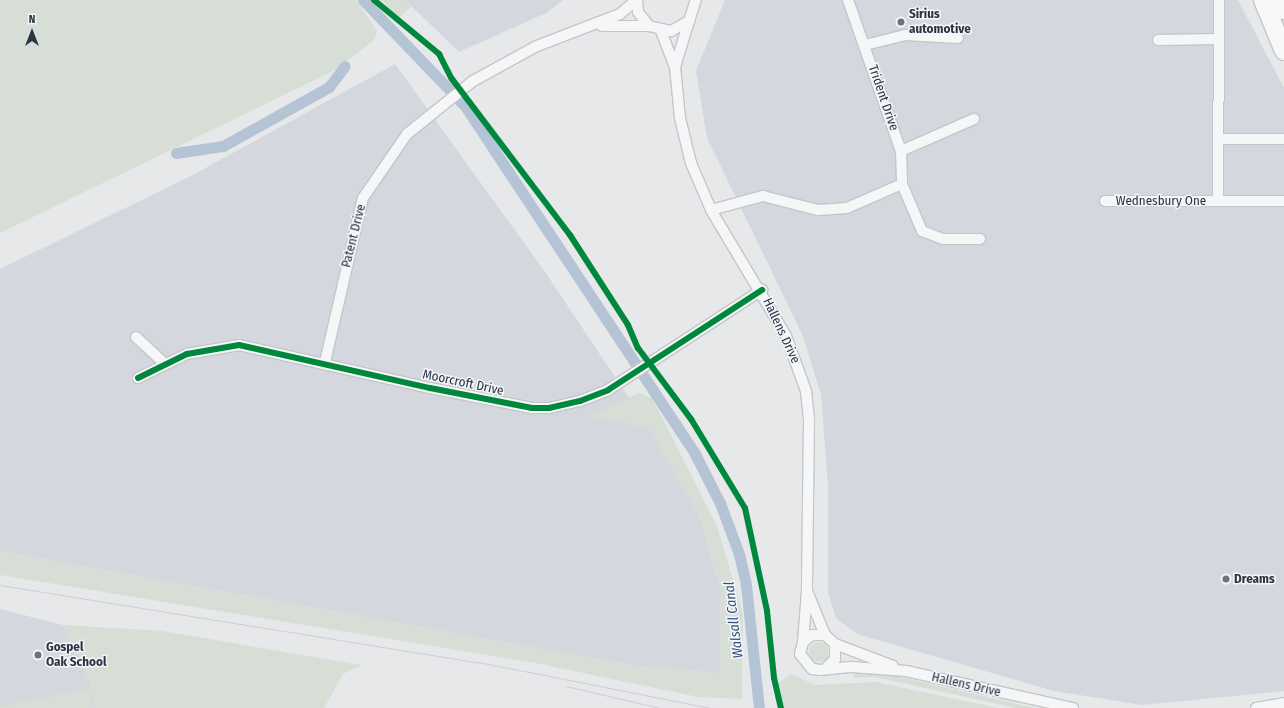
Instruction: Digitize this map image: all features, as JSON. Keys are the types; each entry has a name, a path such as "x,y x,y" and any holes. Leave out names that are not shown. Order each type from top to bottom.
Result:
{"highway":[{"path":"1263,0 1284,50"},
{"path":"1280,0 1284,10"}],"street":[{"path":"636,0 638,12 649,26"},
{"path":"588,28 620,14 636,0"},
{"name":"Hallens Drive","path":"675,67 697,0"},
{"name":"Trident Drive","path":"848,0 865,45 900,151 902,184 922,231 943,240 980,239"},
{"name":"Wednesbury One","path":"1218,200 1219,0"},
{"path":"588,28 617,24 649,26 661,31 671,31 689,21"},
{"name":"Patent Drive","path":"324,362 363,198 407,134 473,81 537,46 588,28"},
{"name":"Hallens Drive","path":"661,31 675,67 680,118 691,163 712,210 762,290 786,336 806,391 809,421 807,591 803,642 800,654 805,664 817,670 826,668 906,671"},
{"path":"865,45 905,35 958,38"},
{"path":"1158,40 1218,39"},
{"path":"900,151 974,119"},
{"path":"1219,139 1284,139"},
{"path":"712,210 764,196 818,210 847,208 902,184"},
{"name":"Wednesbury One","path":"1104,201 1218,200 1284,202"},
{"name":"Moorcroft Drive","path":"138,378 164,363 227,345 263,348 532,408 580,401 622,382 762,290"},
{"path":"136,337 164,363"},
{"name":"Hallens Drive","path":"807,591 825,635 835,644 906,671 1073,708"},
{"path":"803,642 812,635 825,635"},
{"path":"826,668 835,659 835,644"},
{"path":"1256,708 1284,704"}],"shaded area":[{"path":"0,0 356,0 377,31 375,39 335,70 0,233"},
{"path":"382,0 405,0 412,6 398,19"},
{"path":"405,0 563,0 546,13 459,52"},
{"path":"725,0 1238,0 1284,88 1284,691 1142,705 1054,691 857,634 836,618 828,593 828,485 821,395 803,336 707,138 696,71"},
{"path":"395,64 545,272 649,428 699,515 721,591 720,673 637,666 0,551 0,269 191,176"},
{"path":"639,393 652,398 717,526 743,614 742,699 698,697 536,663 0,575 0,551 637,666 720,673 721,591 699,515 649,428 589,416"},
{"name":"Gospel Oak School","path":"0,609 63,625 91,684 95,708 0,708"},
{"path":"63,625 162,631 362,665 343,674 324,708 95,708 91,684"},
{"path":"819,642 826,645 829,652 826,659 819,662 812,659 809,652 812,645"},
{"path":"854,672 896,676 1035,708 1015,708 876,677 854,678"},
{"path":"792,674 815,685 876,682 998,708 784,708 778,683"},
{"path":"90,689 93,708 0,708 0,706"}],"waterway":[{"name":"Walsall Canal","path":"363,0 465,106 695,454 720,503 739,554 746,585 759,708"},
{"path":"176,153 223,146 329,87 345,66"}],"tram line":[{"path":"0,585 478,662 711,708"},
{"path":"566,686 660,708"}],"cycle path":[{"path":"374,0 439,54 452,79 570,235 628,325 638,348 691,419 745,508 767,611 774,678 781,708"},
{"path":"138,378 187,354 239,345 430,388 532,408 549,408 580,401 608,390 762,290"}],"place":[{"name":"Sirius automotive","path":"901,22"},
{"name":"Dreams","path":"1226,579"},
{"name":"Gospel Oak School","path":"38,655"}]}
